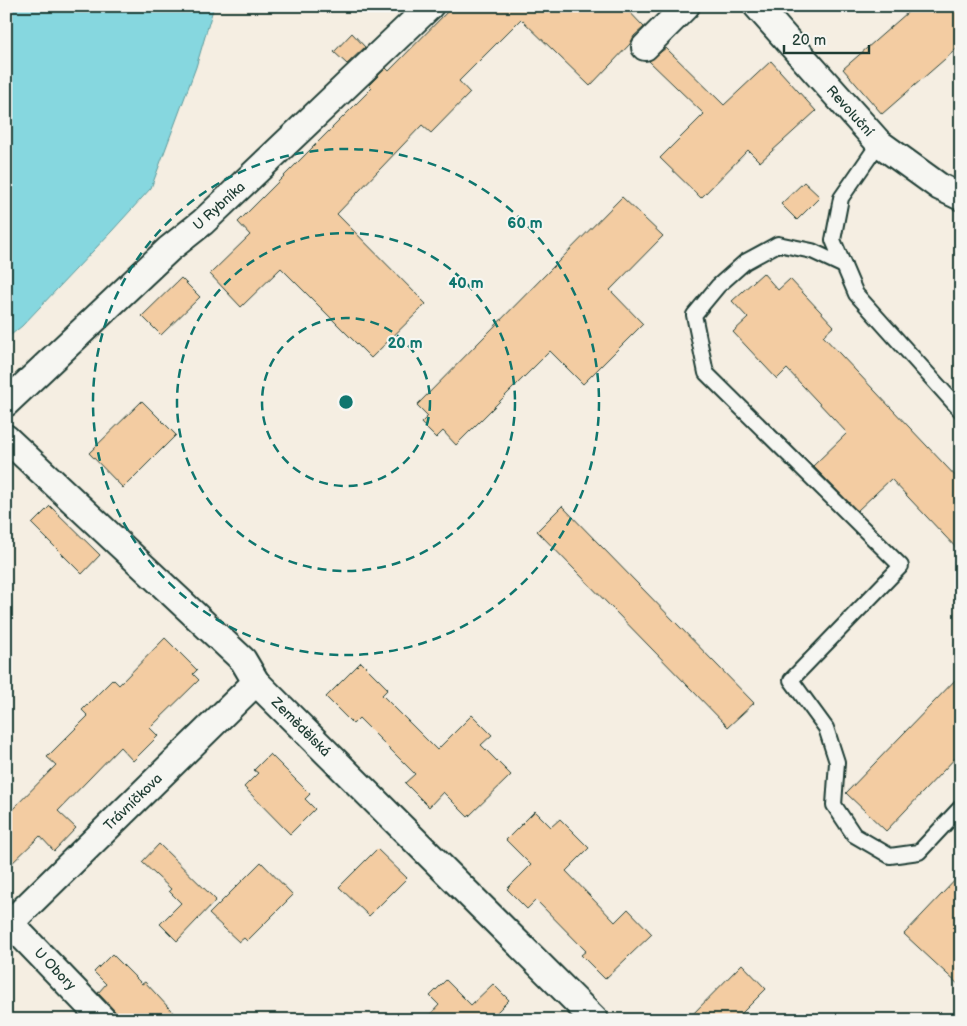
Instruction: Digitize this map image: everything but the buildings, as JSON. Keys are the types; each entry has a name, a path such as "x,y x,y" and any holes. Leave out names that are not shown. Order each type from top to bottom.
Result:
{"street":[{"name":"U Rybníka","path":"6,403 169,248 204,222 430,6"},
{"path":"645,47 686,6"},
{"name":"Revoluční","path":"757,6 879,143 940,187 961,197"},
{"name":"Zemědělská","path":"6,438 244,660 256,682 595,1020"},
{"name":"Trávníčkova","path":"8,921 256,682"},
{"name":"U Obory","path":"8,921 103,1020"}],"lane":[{"path":"879,143 841,198 833,240 856,294 961,411"},
{"path":"844,266 812,251 778,244 745,262 718,286 694,315 706,373 902,566 791,680 826,728 837,762 834,804 854,835 890,856 919,852 961,807"}],"water":[{"path":"6,6 214,6 196,67 151,188 22,326 6,339"}]}
